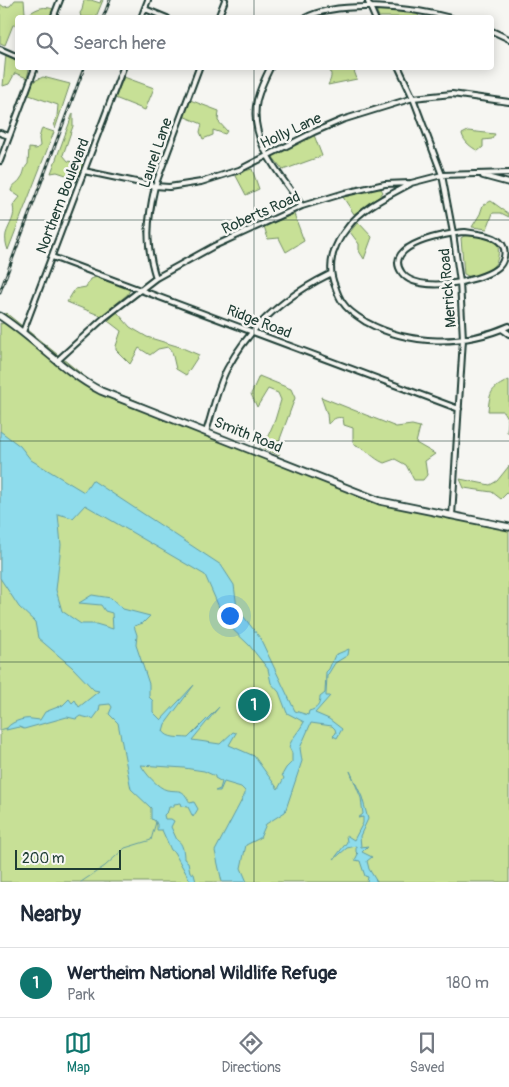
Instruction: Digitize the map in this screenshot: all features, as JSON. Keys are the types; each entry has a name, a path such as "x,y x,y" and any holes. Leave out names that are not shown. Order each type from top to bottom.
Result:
{"street":[{"path":"54,15 60,0"},
{"path":"143,15 148,0"},
{"path":"219,15 224,0"},
{"path":"308,15 325,6 367,1 416,8 440,15"},
{"path":"367,1 374,15"},
{"path":"145,9 160,15"},
{"path":"494,32 509,38"},
{"path":"0,49 15,56"},
{"path":"0,161 34,70"},
{"name":"Northern Boulevard","path":"23,332 122,70"},
{"name":"Laurel Lane","path":"156,278 148,249 150,205 155,186 198,70"},
{"path":"269,70 257,99 255,113 258,134 267,154 302,206"},
{"name":"Merrick Road","path":"400,70 413,98 442,175 454,233 460,282 463,339 452,516"},
{"name":"Holly Lane","path":"84,171 169,188 201,182 239,170 267,154 342,120 413,98 452,94 509,102"},
{"path":"0,133 9,136"},
{"name":"Roberts Road","path":"58,360 104,318 156,278 214,246 302,206 385,184 411,183 442,175 509,173"},
{"path":"481,175 509,183"},
{"path":"411,183 361,213 348,226 337,244 333,254 330,274 343,304 350,311 373,325 393,333 425,340 446,341 463,339 487,334 509,326"},
{"path":"454,233 479,234 493,238 503,244 505,252 501,265 496,270 484,275 460,282 438,284 414,281 402,274 399,268 401,255 407,249 418,242 435,236 454,233"},
{"name":"Ridge Road","path":"52,257 459,409"},
{"path":"206,432 227,370 253,332 278,306 309,284 330,274"},
{"name":"Smith Road","path":"0,316 23,332 80,379 101,391 380,502 509,527"},
{"path":"502,329 509,334"}],"green space":[{"path":"15,0 24,0 25,13 29,14 44,7 55,10 52,15 15,15 15,25 13,25 5,45 0,43 0,4 4,7 10,6"},
{"path":"84,0 100,3 103,0 97,15 80,15"},
{"path":"384,7 419,13 418,15 378,15 377,8"},
{"path":"6,54 15,60 15,70 29,70 27,78 15,73 9,84 3,86"},
{"path":"330,70 354,70 357,79 328,85 331,72"},
{"path":"43,77 70,84 55,129 58,105 29,95 32,82"},
{"path":"124,77 154,88 145,110 115,98"},
{"path":"190,100 219,111 218,121 227,131 225,134 213,130 213,135 203,139 200,132 202,124 183,116"},
{"path":"73,113 73,126 63,155 68,161 84,164 78,179 57,172 51,173"},
{"path":"42,128 54,132 8,250 6,234 13,217 13,206 20,197 11,191 20,180 28,164 29,148 36,149 40,146 39,138"},
{"path":"468,131 495,134 492,139 483,140 483,147 478,151 468,144 463,137 462,134"},
{"path":"314,135 322,156 283,170 272,156"},
{"path":"252,169 259,189 246,195 235,174"},
{"path":"375,188 381,189 383,192 354,214 343,197"},
{"path":"491,201 509,214 509,217 501,213 493,213 487,229 472,227 483,205"},
{"path":"294,214 304,241 286,252 279,238 268,239 264,226"},
{"path":"358,222 372,237 364,259 359,251 359,244 350,232"},
{"path":"464,236 483,237 491,240 498,246 497,259 492,268 470,277 464,274 461,238"},
{"path":"97,277 130,289 128,294 101,316 67,302 75,289 86,287 90,279"},
{"path":"117,312 130,327 147,337 199,355 186,375 176,369 172,352 168,347 158,349 150,355 139,348 130,364 116,350 121,331 108,321"},
{"path":"6,313 94,384 110,392 130,398 196,426 386,500 509,528 509,882 0,882 0,323 2,324"},
{"path":"259,376 291,389 295,398 280,439 279,455 260,447 268,436 281,400 278,393 268,389 257,407 251,394"},
{"path":"509,380 509,432 507,432 508,420 503,411 488,411 492,391"},
{"path":"321,397 396,427 412,425 420,427 416,443 435,454 425,461 427,475 423,480 414,480 406,465 395,459 384,463 356,446 353,442 353,428 344,425 343,418 336,418 328,424 327,414"},
{"path":"509,466 509,491 501,499 492,492 464,488 460,479 490,485 497,481"}],"water":[{"path":"0,431 20,446 31,460 84,492 92,480 221,565 234,585 237,608 260,638 295,711 308,715 309,711 318,706 320,697 325,693 326,672 335,655 349,649 348,655 335,663 327,676 326,696 330,696 315,713 329,719 342,729 337,738 333,736 336,733 332,726 311,723 300,748 302,761 285,812 266,824 260,838 246,845 241,868 247,882 222,882 215,851 245,791 241,787 224,782 220,791 215,791 220,789 222,782 204,771 141,765 149,776 163,789 183,793 190,803 194,802 198,809 193,817 188,807 182,806 181,803 174,804 174,807 169,807 164,815 165,819 174,821 171,827 182,846 184,859 188,862 190,872 194,874 196,882 191,882 171,850 162,830 157,830 157,824 151,819 151,808 131,789 118,723 109,714 112,707 110,704 100,705 99,711 93,719 80,716 76,719 67,717 24,729 19,727 6,730 13,723 21,720 40,720 45,712 63,705 69,699 72,703 75,700 79,707 99,691 94,690 72,667 38,638 35,622 19,607 0,578","holes":["85,505 205,575 226,623 249,645 268,669 271,683 279,692 287,713 304,722 290,743 292,762 282,775 284,778 278,789 254,756 229,745 236,733 233,732 220,744 192,740 219,707 188,738 165,734 163,731 165,724 194,685 161,720 153,712 153,701 149,697 149,684 136,645 137,635 134,626 143,623 150,616 123,609 111,598 92,595 79,603 101,605 105,611 112,613 113,629 96,624 81,624 62,611 56,590 61,545 58,514 73,518"]},
{"path":"350,771 362,797 368,819 360,836 361,847 368,846 362,852 372,857 367,861 369,869 377,882 367,882 368,877 365,876 360,861 355,860 358,854 356,846 347,848 334,859 347,842 346,835 354,840 363,823 363,817 358,818 363,814 361,798"}],"waterway":[{"path":"0,730 7,728"},
{"path":"81,882 105,866 125,848 151,840 156,822"}],"railway":[{"path":"104,15 110,0"},
{"path":"0,292 83,70"}],"place":[{"name":"Wertheim National Wildlife Refuge","path":"254,705"}]}
